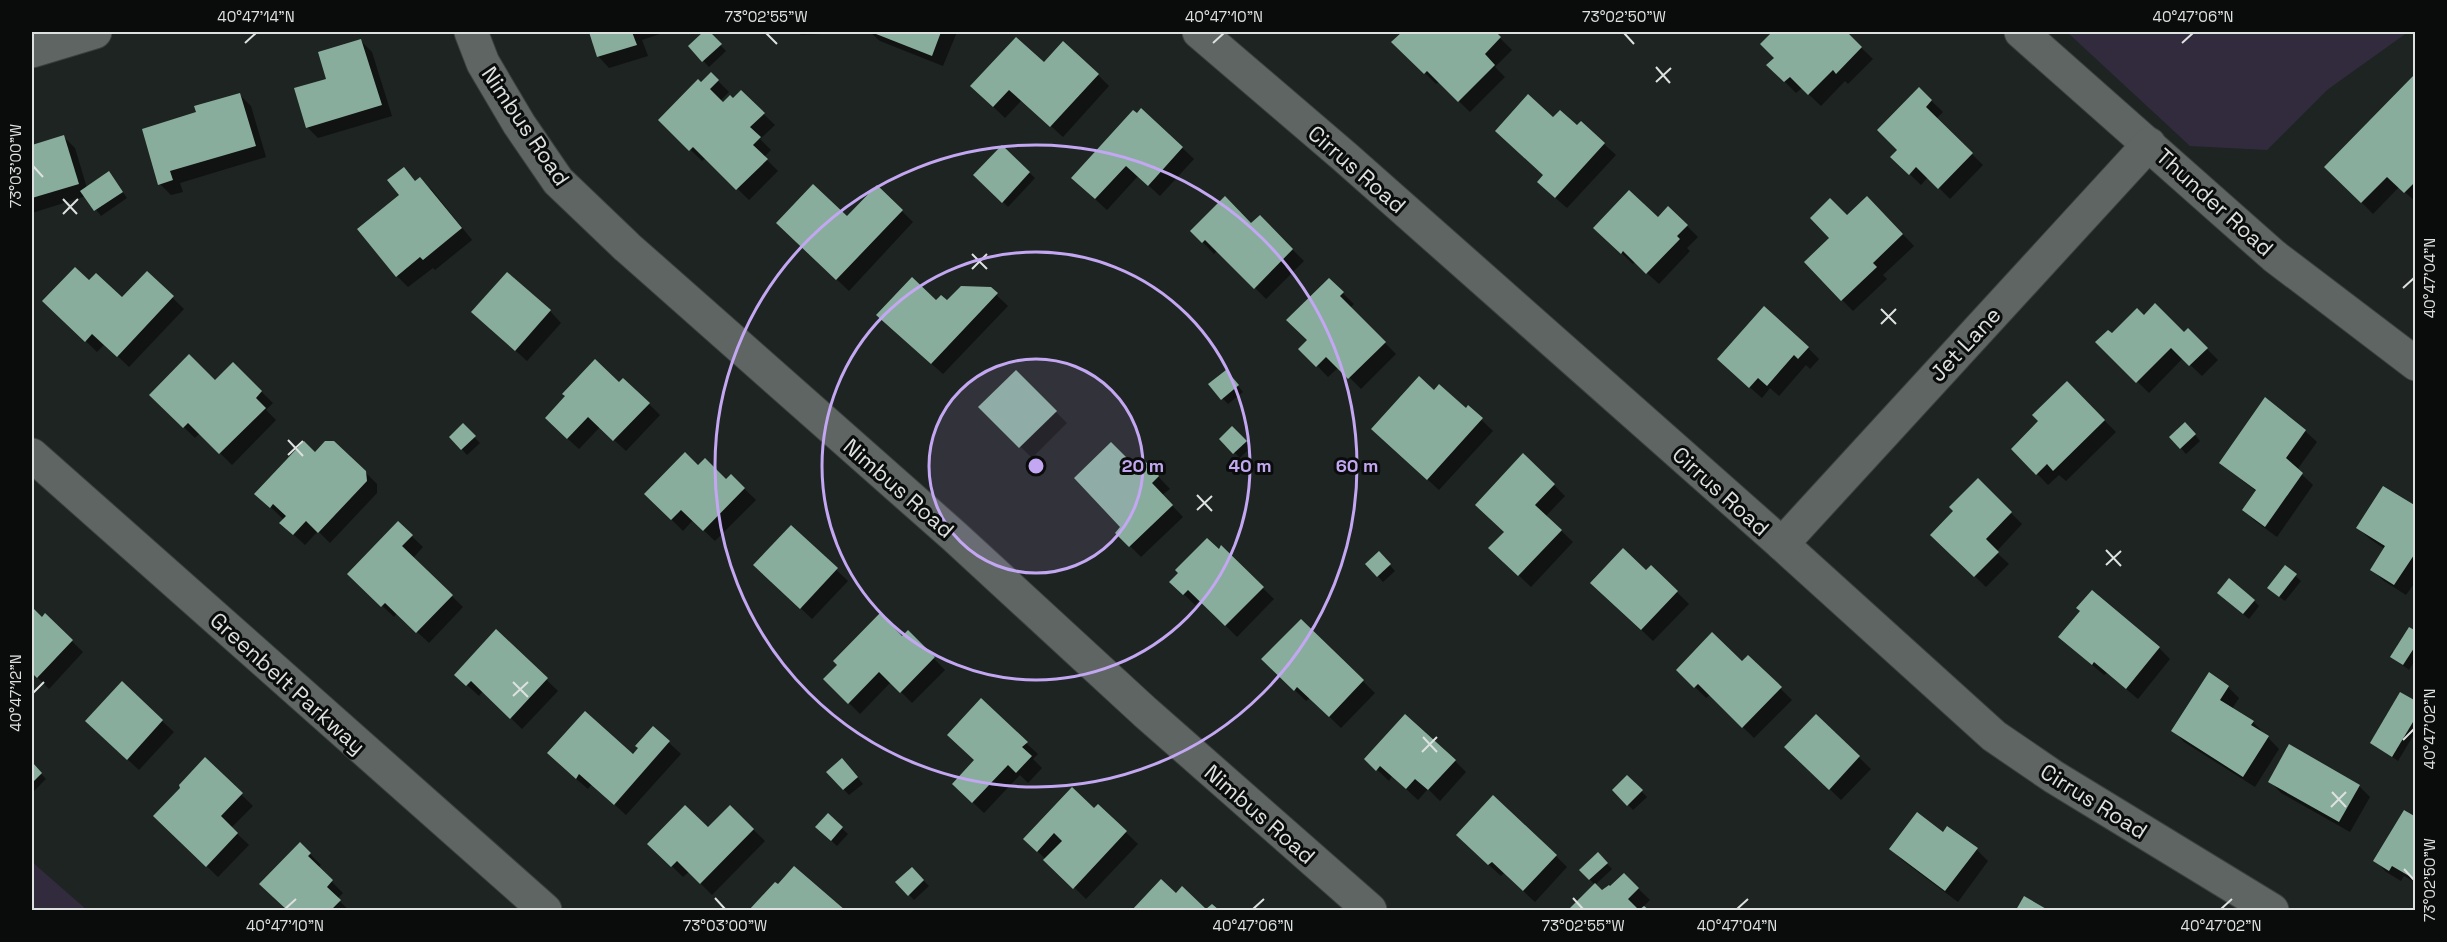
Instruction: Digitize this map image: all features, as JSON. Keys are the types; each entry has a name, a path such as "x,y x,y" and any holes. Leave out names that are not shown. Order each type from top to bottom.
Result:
{"street":[{"path":"32,51 95,32"},
{"name":"Nimbus Road","path":"471,32 483,63 519,124 558,181 627,247 955,537 1145,712 1370,910"},
{"name":"Cirrus Road","path":"1199,32 1782,544 1994,736 2054,777 2272,910"},
{"name":"Thunder Road","path":"2021,32 2274,256 2415,364"},
{"name":"Jet Lane","path":"1782,544 2149,144"},
{"name":"Greenbelt Parkway","path":"32,455 545,910"}],"shaded area":[{"path":"2067,32 2408,32 2327,90 2267,150 2190,146"},
{"path":"32,862 87,910 32,910"}],"building":[{"path":"589,32 632,32 637,45 597,57"},
{"path":"703,32 710,32 722,44 702,62 688,46"},
{"path":"871,32 941,32 932,56"},
{"path":"1402,32 1496,32 1501,37 1485,54 1495,65 1458,102 1427,71 1424,74 1391,42"},
{"path":"1772,32 1799,34 1802,32 1847,32 1862,47 1836,74 1833,70 1808,95 1790,77 1784,82 1766,65 1774,58 1760,44"},
{"path":"1016,37 1044,62 1063,41 1099,74 1050,127 1009,90 993,107 970,86"},
{"path":"361,39 382,105 306,128 294,88 326,79 318,52"},
{"path":"711,72 719,80 710,89 723,102 730,95 733,98 741,90 765,113 750,127 761,137 753,145 768,159 736,190 693,147 689,151 658,120 698,79 701,82"},
{"path":"2414,75 2416,77 2416,181 2404,193 2387,177 2361,203 2324,167"},
{"path":"1919,87 1932,100 1926,107 1973,153 1938,189 1916,167 1909,175 1890,157 1897,150 1877,130"},
{"path":"240,93 256,146 170,171 173,180 158,185 142,129 196,112 194,106"},
{"path":"1528,94 1553,117 1560,110 1577,125 1581,121 1605,143 1555,198 1537,182 1543,175 1495,131"},
{"path":"1141,108 1183,147 1148,186 1126,166 1095,199 1071,178 1133,110 1137,113"},
{"path":"64,135 79,184 32,198 32,145"},
{"path":"1002,145 1030,172 1002,203 973,175"},
{"path":"404,167 415,181 420,177 462,228 423,260 420,257 396,277 357,229 399,195 387,180"},
{"path":"109,171 123,192 94,211 80,191"},
{"path":"813,184 847,216 877,185 903,210 836,280 776,223"},
{"path":"1629,190 1658,217 1668,206 1688,225 1677,236 1680,239 1646,274 1623,251 1621,254 1593,228"},
{"path":"1225,196 1251,223 1260,215 1293,249 1254,289 1205,240 1202,243 1190,231"},
{"path":"1867,196 1903,234 1873,263 1877,267 1841,301 1804,262 1829,238 1810,218 1830,198 1847,215"},
{"path":"75,267 89,280 96,273 122,297 147,271 174,296 117,357 92,334 85,342 42,301"},
{"path":"507,272 551,310 515,351 471,312"},
{"path":"912,277 936,300 941,295 947,300 961,286 991,287 998,293 931,364 876,315"},
{"path":"1329,278 1344,292 1340,296 1386,342 1348,379 1326,357 1316,367 1298,349 1307,340 1286,320"},
{"path":"2155,303 2184,332 2188,328 2208,348 2189,366 2171,348 2136,383 2095,342 2108,330 2112,333 2137,308 2144,315"},
{"path":"1764,306 1809,347 1798,359 1794,355 1767,386 1758,378 1749,388 1717,359"},
{"path":"189,354 215,380 233,362 262,391 256,398 266,408 219,454 188,423 183,428 149,395"},
{"path":"595,359 619,382 623,378 650,403 613,441 588,417 567,439 545,418 565,396 562,394"},
{"path":"1016,370 1057,411 1019,448 978,407"},
{"path":"1226,370 1239,385 1221,400 1208,384"},
{"path":"1419,376 1434,390 1439,384 1466,408 1468,405 1483,418 1427,480 1371,429"},
{"path":"2067,381 2105,420 2053,471 2047,464 2036,475 2011,449 2038,421 2032,415"},
{"path":"2265,397 2306,430 2286,458 2303,473 2265,527 2242,510 2256,490 2219,463"},
{"path":"2185,422 2196,434 2180,449 2169,437"},
{"path":"463,423 476,436 461,450 449,437"},
{"path":"1232,426 1247,441 1233,454 1219,439"},
{"path":"304,441 315,452 325,441 334,441 366,471 367,481 318,533 306,521 293,535 279,523 286,516 273,504 270,508 254,494"},
{"path":"1111,442 1135,466 1143,459 1159,476 1152,483 1173,505 1129,547 1115,533 1120,527 1074,478"},
{"path":"685,452 698,465 705,458 726,479 731,474 745,488 703,531 681,510 671,520 644,494"},
{"path":"1523,453 1555,484 1535,505 1562,530 1518,576 1488,548 1504,532 1475,505"},
{"path":"1978,478 2012,512 1986,539 1999,552 1974,577 1930,535 1953,511 1949,507"},
{"path":"2383,486 2416,506 2416,552 2394,585 2370,570 2385,546 2356,528"},
{"path":"398,521 413,535 402,546 453,595 416,633 385,603 381,607 347,574"},
{"path":"791,525 838,568 800,609 753,565"},
{"path":"1207,538 1219,549 1221,545 1264,587 1225,626 1188,590 1183,595 1169,582 1178,573 1175,570"},
{"path":"1623,548 1646,570 1651,565 1678,591 1641,630 1590,583"},
{"path":"1379,551 1391,564 1377,577 1365,564"},
{"path":"2285,565 2297,574 2279,597 2267,588"},
{"path":"2229,578 2255,600 2243,614 2217,593"},
{"path":"2092,590 2160,647 2126,689 2094,662 2092,665 2058,637 2080,611 2076,608"},
{"path":"32,607 42,617 45,613 73,640 37,678 32,673"},
{"path":"880,613 902,636 908,630 935,657 900,693 879,672 848,704 823,679 837,665 833,661"},
{"path":"1301,619 1364,680 1329,717 1297,687 1294,691 1261,659"},
{"path":"2409,627 2416,631 2416,645 2403,665 2390,657"},
{"path":"496,629 548,678 510,719 471,681 466,686 454,675"},
{"path":"1712,632 1742,661 1748,655 1782,687 1742,728 1698,684 1694,688 1676,670"},
{"path":"2209,672 2229,686 2220,700 2254,721 2251,725 2269,736 2243,777 2171,731"},
{"path":"122,681 163,720 127,760 85,721"},
{"path":"2400,692 2416,701 2416,717 2392,757 2370,743"},
{"path":"981,698 1028,742 1022,747 1032,756 1016,773 1008,765 972,803 952,784 974,760 947,735"},
{"path":"585,711 633,754 638,748 635,746 653,726 670,741 614,805 579,774 576,779 547,753"},
{"path":"1405,714 1456,760 1428,790 1415,779 1406,789 1380,766 1376,771 1364,759"},
{"path":"1816,714 1860,756 1829,790 1784,747"},
{"path":"2289,744 2360,785 2339,822 2268,782"},
{"path":"205,757 243,793 221,816 238,833 206,867 153,816"},
{"path":"842,758 858,777 843,790 826,772"},
{"path":"32,762 42,773 32,783"},
{"path":"1627,775 1643,790 1627,806 1612,790"},
{"path":"1072,787 1094,808 1098,804 1127,831 1073,889 1043,860 1062,841 1054,833 1037,852 1023,839"},
{"path":"1493,795 1557,855 1523,891 1492,862 1488,865 1456,835"},
{"path":"685,805 708,827 730,805 754,829 700,884 677,861 671,867 647,844"},
{"path":"2404,810 2416,817 2416,880 2392,866 2389,871 2373,861"},
{"path":"1917,812 1943,832 1947,826 1978,848 1945,891 1889,849"},
{"path":"828,813 843,827 831,841 815,827"},
{"path":"300,842 311,853 308,856 333,880 327,887 341,900 331,910 287,910 259,884"},
{"path":"1598,852 1608,863 1589,880 1579,870"},
{"path":"794,866 845,910 749,910 775,882 778,884"},
{"path":"912,867 924,880 908,896 895,882"},
{"path":"1624,873 1639,888 1628,899 1639,910 1568,910 1595,883 1602,890"},
{"path":"1161,879 1176,893 1182,886 1206,909 1212,904 1219,910 1132,910"},
{"path":"2024,896 2048,910 2016,910"}]}
